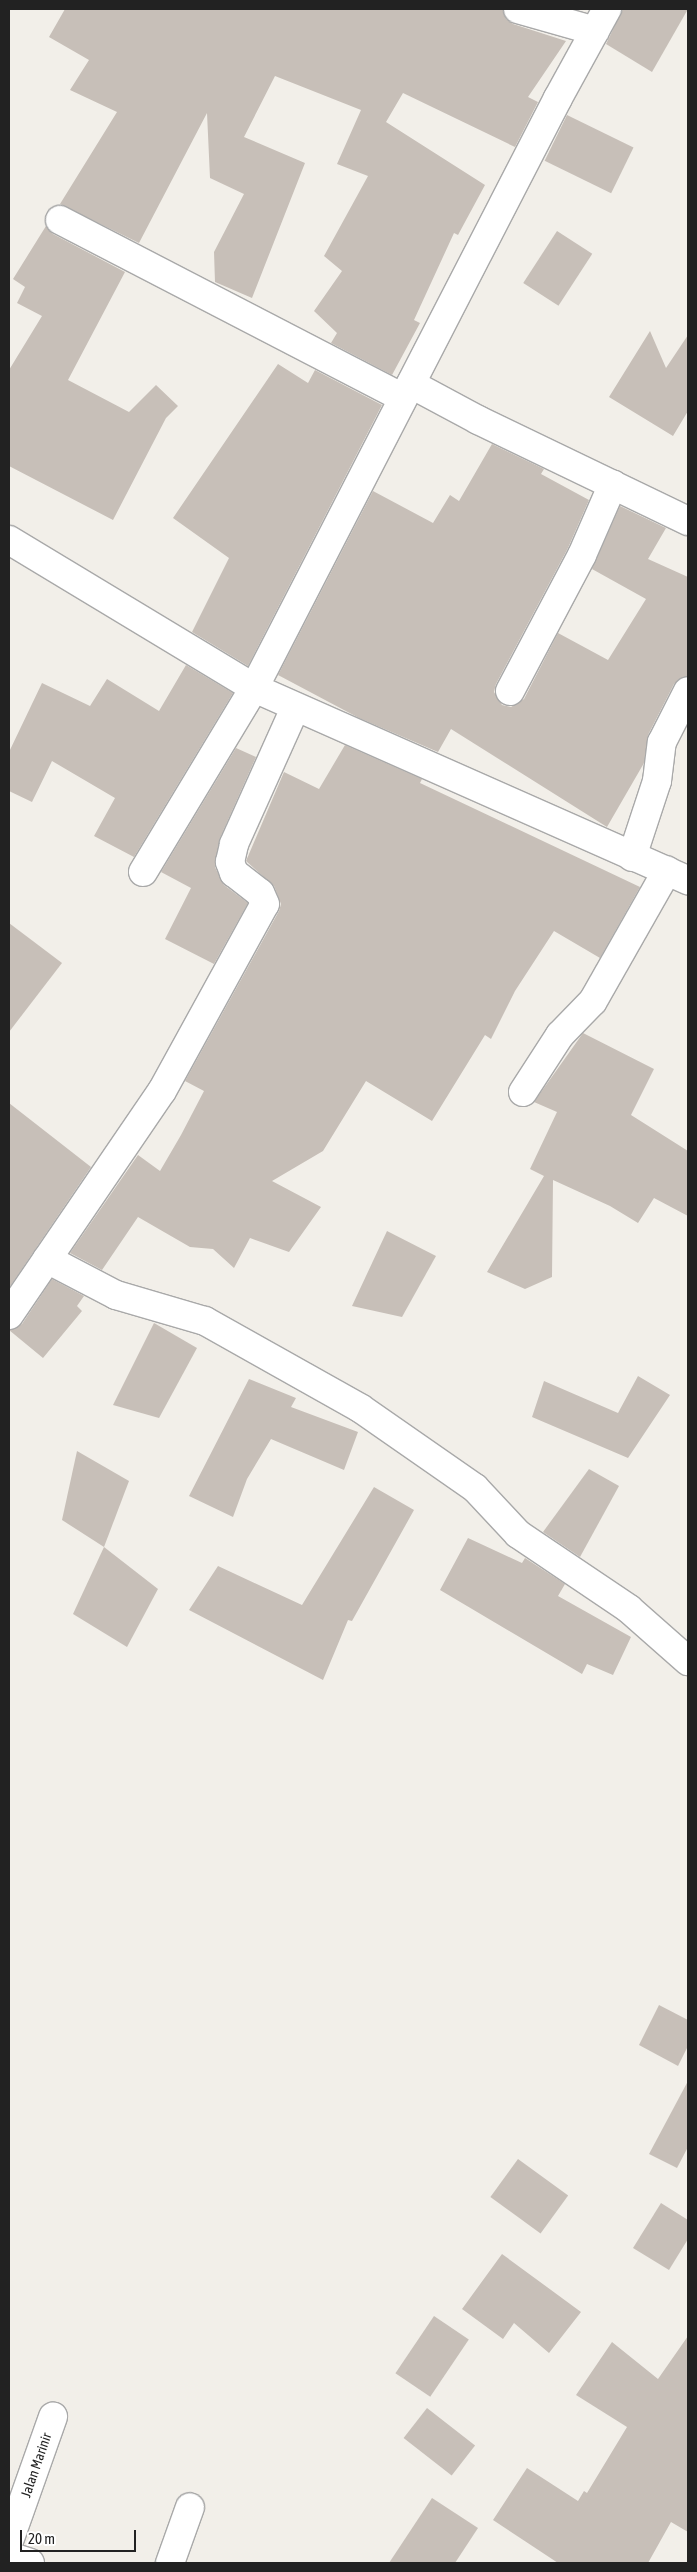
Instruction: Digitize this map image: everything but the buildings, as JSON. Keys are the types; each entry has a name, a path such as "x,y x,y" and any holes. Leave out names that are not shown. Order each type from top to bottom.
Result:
{"street":[{"path":"143,872 254,688 601,20 518,9"},
{"path":"60,220 407,391 478,420 688,521"},
{"path":"510,691 582,555 613,484"},
{"path":"9,540 254,688 678,875 594,1001 560,1035 522,1092"},
{"path":"632,856 657,781 662,742 688,691"},
{"path":"9,1315 162,1091 264,904 260,892 234,873 230,862 234,844 296,708"},
{"path":"47,1259 116,1295 205,1321 360,1408 475,1488 518,1534 629,1609 688,1661"},
{"name":"Jalan Marinir","path":"9,2542 52,2417"},
{"path":"170,2563 190,2507"},
{"path":"9,2556 30,2563"}]}
